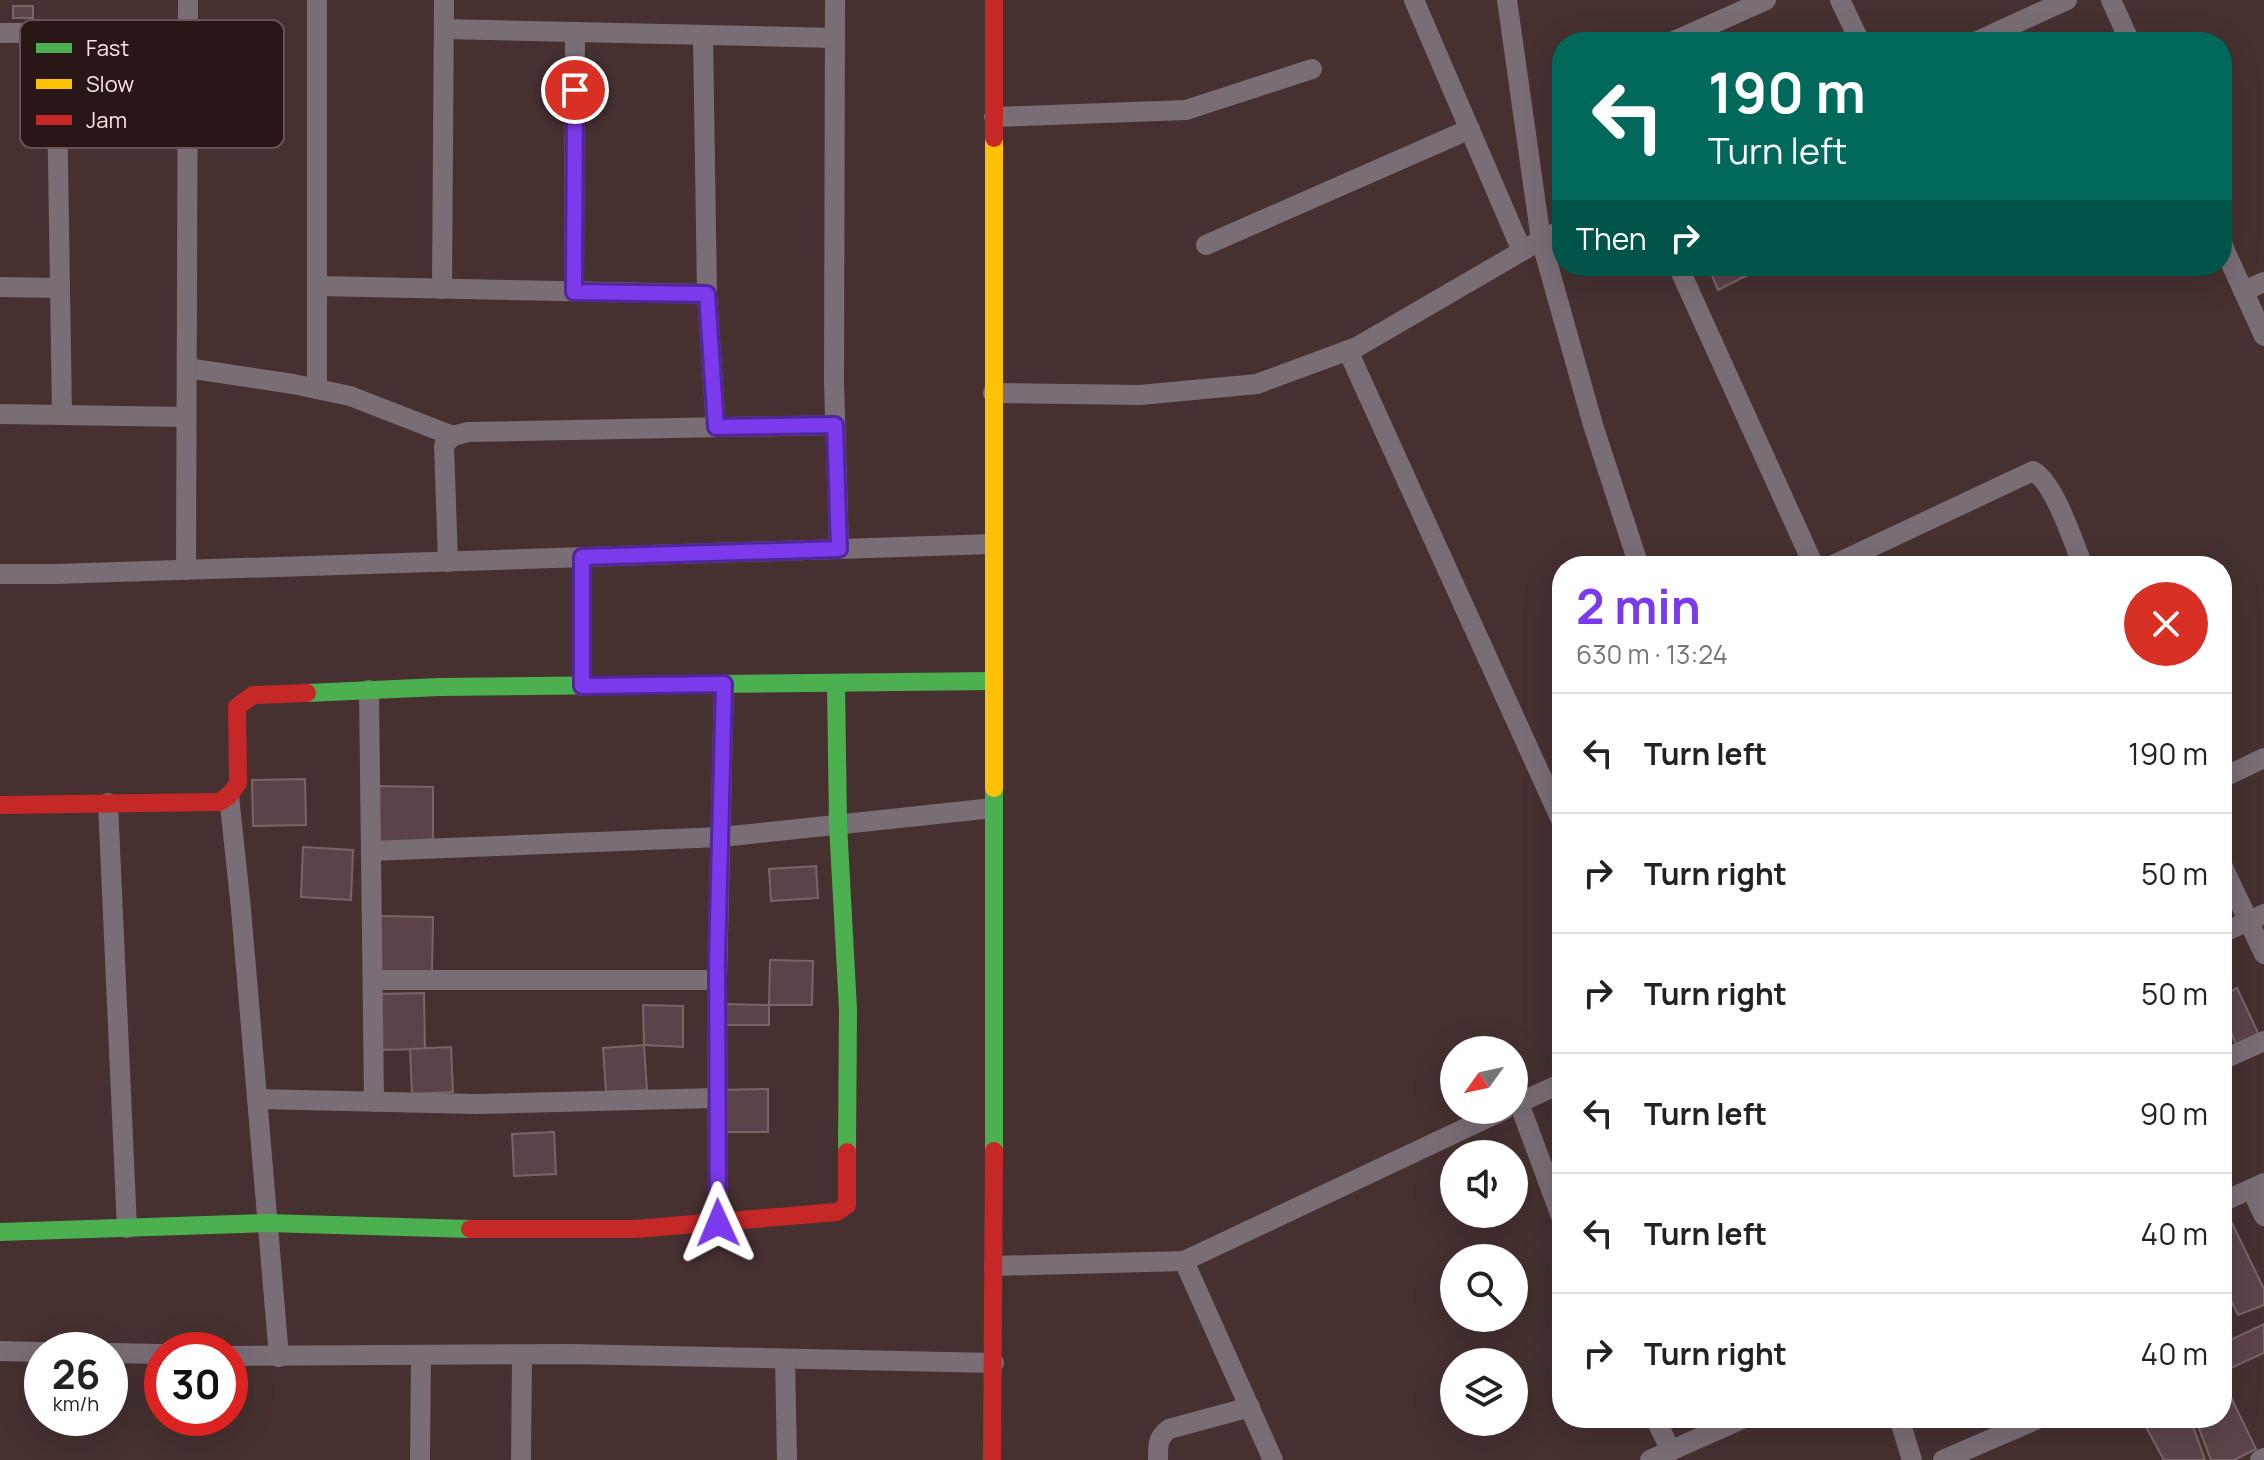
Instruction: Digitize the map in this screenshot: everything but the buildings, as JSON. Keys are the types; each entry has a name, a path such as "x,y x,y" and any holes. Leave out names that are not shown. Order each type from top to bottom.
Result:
{"street":[{"path":"317,0 317,389"},
{"path":"442,289 444,0"},
{"path":"835,0 835,425 839,549"},
{"path":"992,1460 994,0"},
{"path":"1414,0 1522,251"},
{"path":"1507,0 1541,240 1593,425 1636,556"},
{"path":"1694,32 1766,0"},
{"path":"1840,0 1855,32"},
{"path":"1997,32 2067,0"},
{"path":"2111,0 2125,32"},
{"path":"444,29 835,38"},
{"path":"574,292 575,32"},
{"path":"703,35 707,294 716,427"},
{"path":"994,117 1186,110 1312,69"},
{"path":"1206,245 1470,129"},
{"path":"57,148 62,415"},
{"path":"186,570 188,148"},
{"path":"993,393 1140,395 1257,384 1348,351 1552,235"},
{"path":"2232,266 2264,336"},
{"path":"1683,276 1809,556"},
{"path":"2243,291 2264,282"},
{"path":"317,286 707,294"},
{"path":"0,287 59,288"},
{"path":"1348,351 1552,800"},
{"path":"187,368 350,396 453,436"},
{"path":"0,414 186,417"},
{"path":"448,562 444,445 453,436 468,432 835,425"},
{"path":"1852,556 2033,471 2041,475 2051,492 2079,556"},
{"path":"0,574 993,544"},
{"path":"582,557 582,686"},
{"path":"0,805 219,802 229,796 238,783 237,707 253,695 369,690 993,681"},
{"path":"0,1232 267,1223 525,1230 635,1229 837,1212 847,1205 848,1009 838,824 836,683"},
{"path":"718,1223 717,980 724,684"},
{"path":"369,690 374,1102"},
{"path":"2232,773 2264,758"},
{"path":"229,796 279,1357"},
{"path":"108,803 127,1228"},
{"path":"371,851 722,837 993,808"},
{"path":"2232,881 2256,918 2264,954"},
{"path":"2232,929 2256,918"},
{"path":"373,980 717,980"},
{"path":"2232,1055 2264,1041"},
{"path":"1528,1099 1552,1088"},
{"path":"257,1099 475,1104 717,1098"},
{"path":"994,1266 1184,1261 1474,1124"},
{"path":"1520,1124 1552,1196"},
{"path":"2232,1198 2258,1186 2264,1216"},
{"path":"1184,1261 1273,1460"},
{"path":"0,1351 24,1352"},
{"path":"248,1356 522,1355 994,1363"},
{"path":"521,1460 522,1355"},
{"path":"420,1460 421,1356"},
{"path":"785,1359 787,1460"},
{"path":"1158,1460 1158,1442 1169,1429 1250,1407"},
{"path":"1660,1428 1671,1451"},
{"path":"1650,1460 1722,1428"},
{"path":"1902,1428 1912,1460"},
{"path":"1943,1460 1969,1455 2021,1428"}],"traffic: fast":[{"path":"307,693 439,687 993,681"},
{"path":"836,683 838,824 848,1009 847,1152"},
{"path":"994,788 994,1151"},
{"path":"0,1232 267,1223 470,1229"}],"traffic: slow":[{"path":"994,138 994,788"}],"traffic: jam":[{"path":"994,0 994,138"},
{"path":"0,805 219,802 229,796 238,783 237,707 253,695 307,693"},
{"path":"992,1460 994,1151"},
{"path":"470,1229 635,1229 837,1212 847,1205 847,1152"}],"route":[{"path":"575,90 574,292 707,294 716,427 835,425 839,549 582,557 582,686 724,684 717,961 718,1223"}]}
